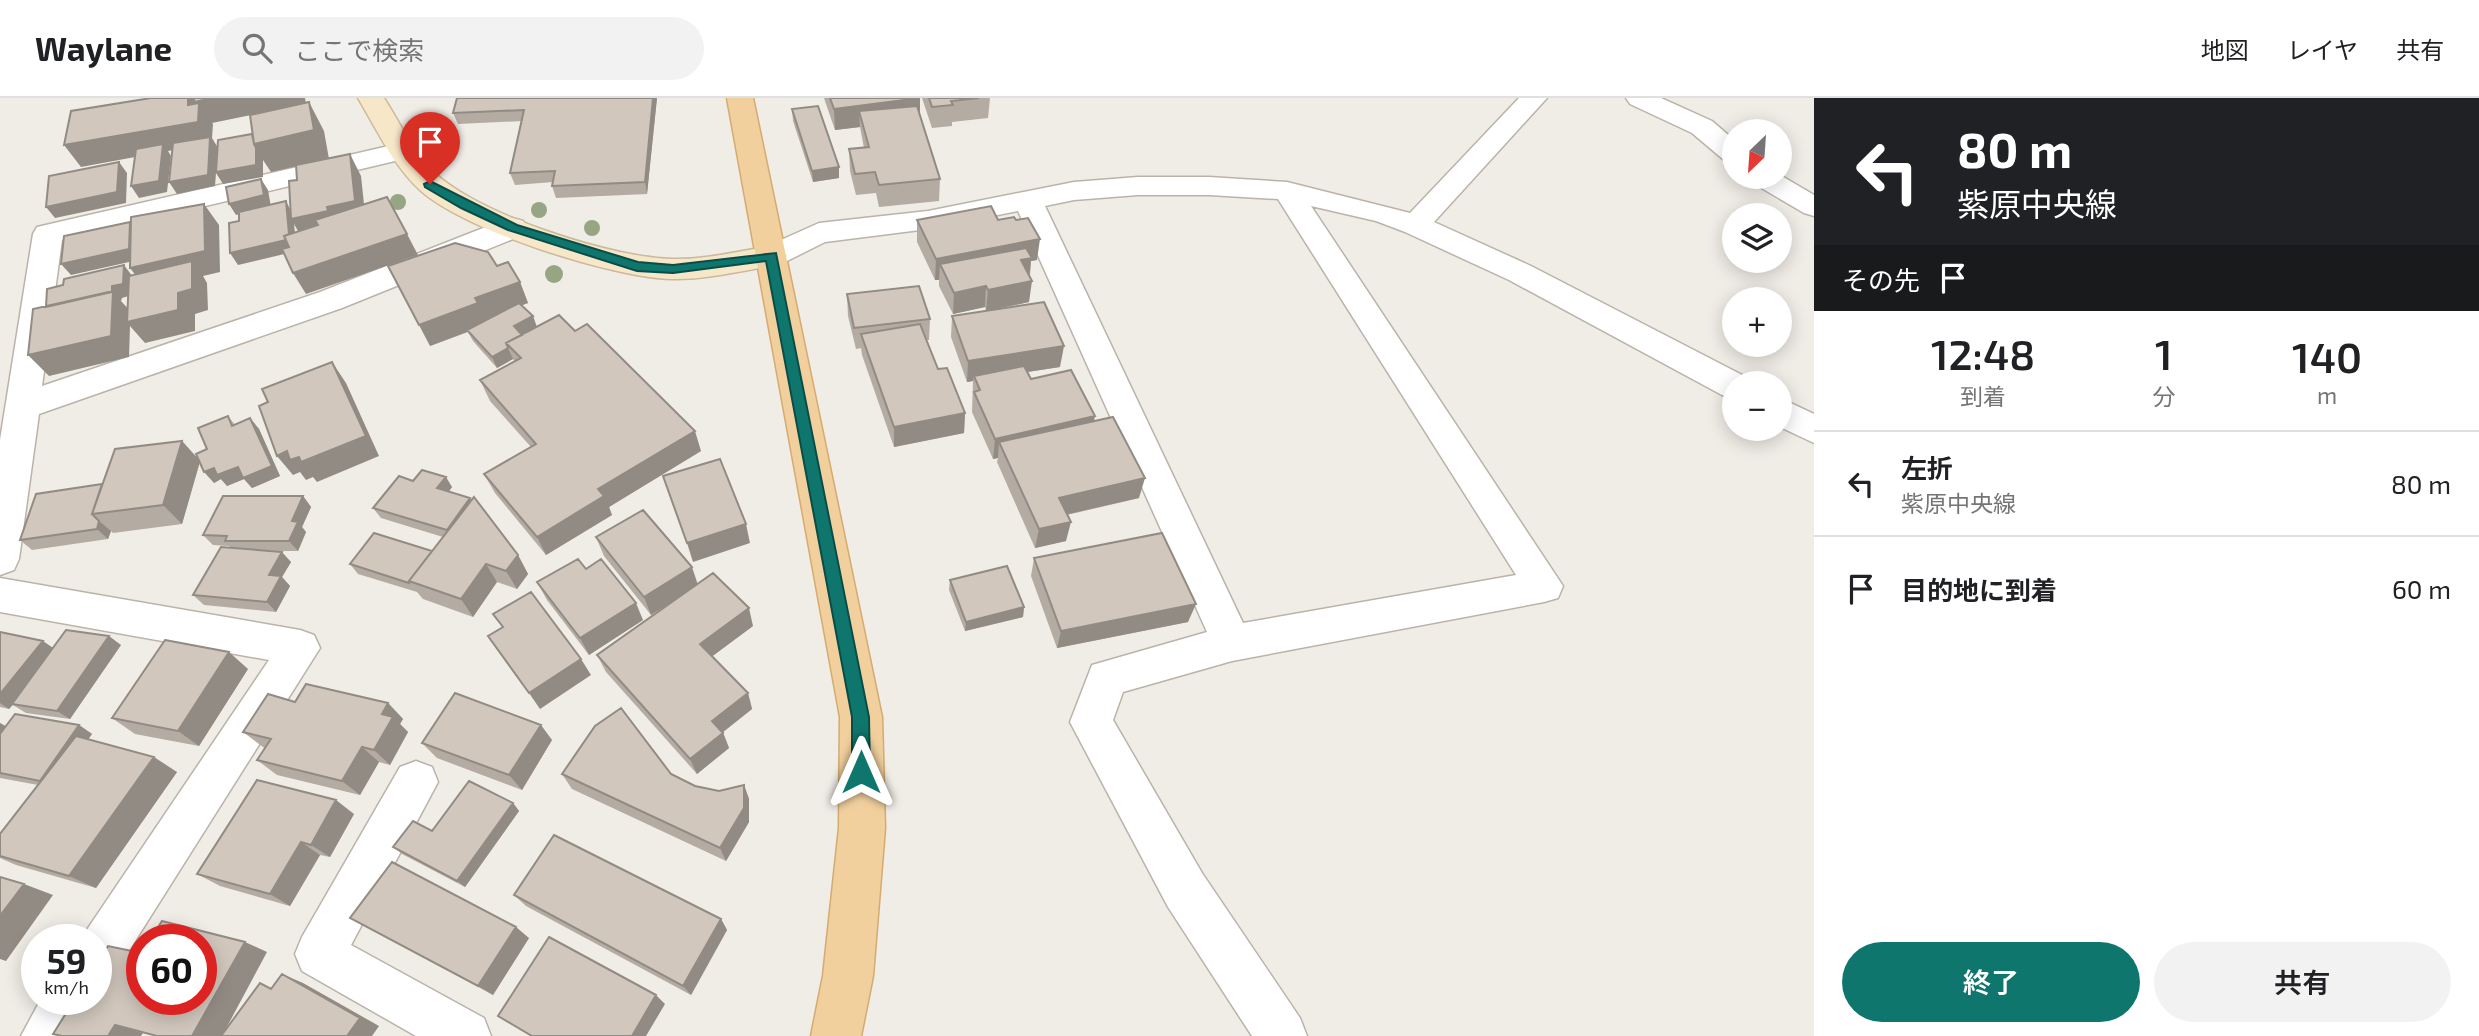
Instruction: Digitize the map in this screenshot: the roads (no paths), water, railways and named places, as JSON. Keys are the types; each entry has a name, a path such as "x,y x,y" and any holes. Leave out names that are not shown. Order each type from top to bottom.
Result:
{"main road":[{"path":"740,98 861,717 862,828 848,976 836,1036"}],"street":[{"path":"371,98 430,184 466,206 512,228 637,266 673,269 772,256 819,233 928,220 1074,191 1138,186 1209,186 1287,191 1385,214 1415,225 1520,273 1722,380"},
{"path":"1415,225 1534,98"},
{"path":"1639,98 1702,127 1722,144"},
{"path":"0,559 48,234 406,150"},
{"path":"1784,189 1814,206"},
{"path":"1282,1036 1185,890 1091,722 1107,678 1232,643 1544,586 1287,191"},
{"path":"1027,200 1232,643"},
{"path":"23,406 330,299 512,228"},
{"path":"1792,418 1814,430"},
{"path":"0,594 300,648 112,935"},
{"path":"416,782 319,954 466,1036"},
{"path":"46,1036 60,1015"}]}
